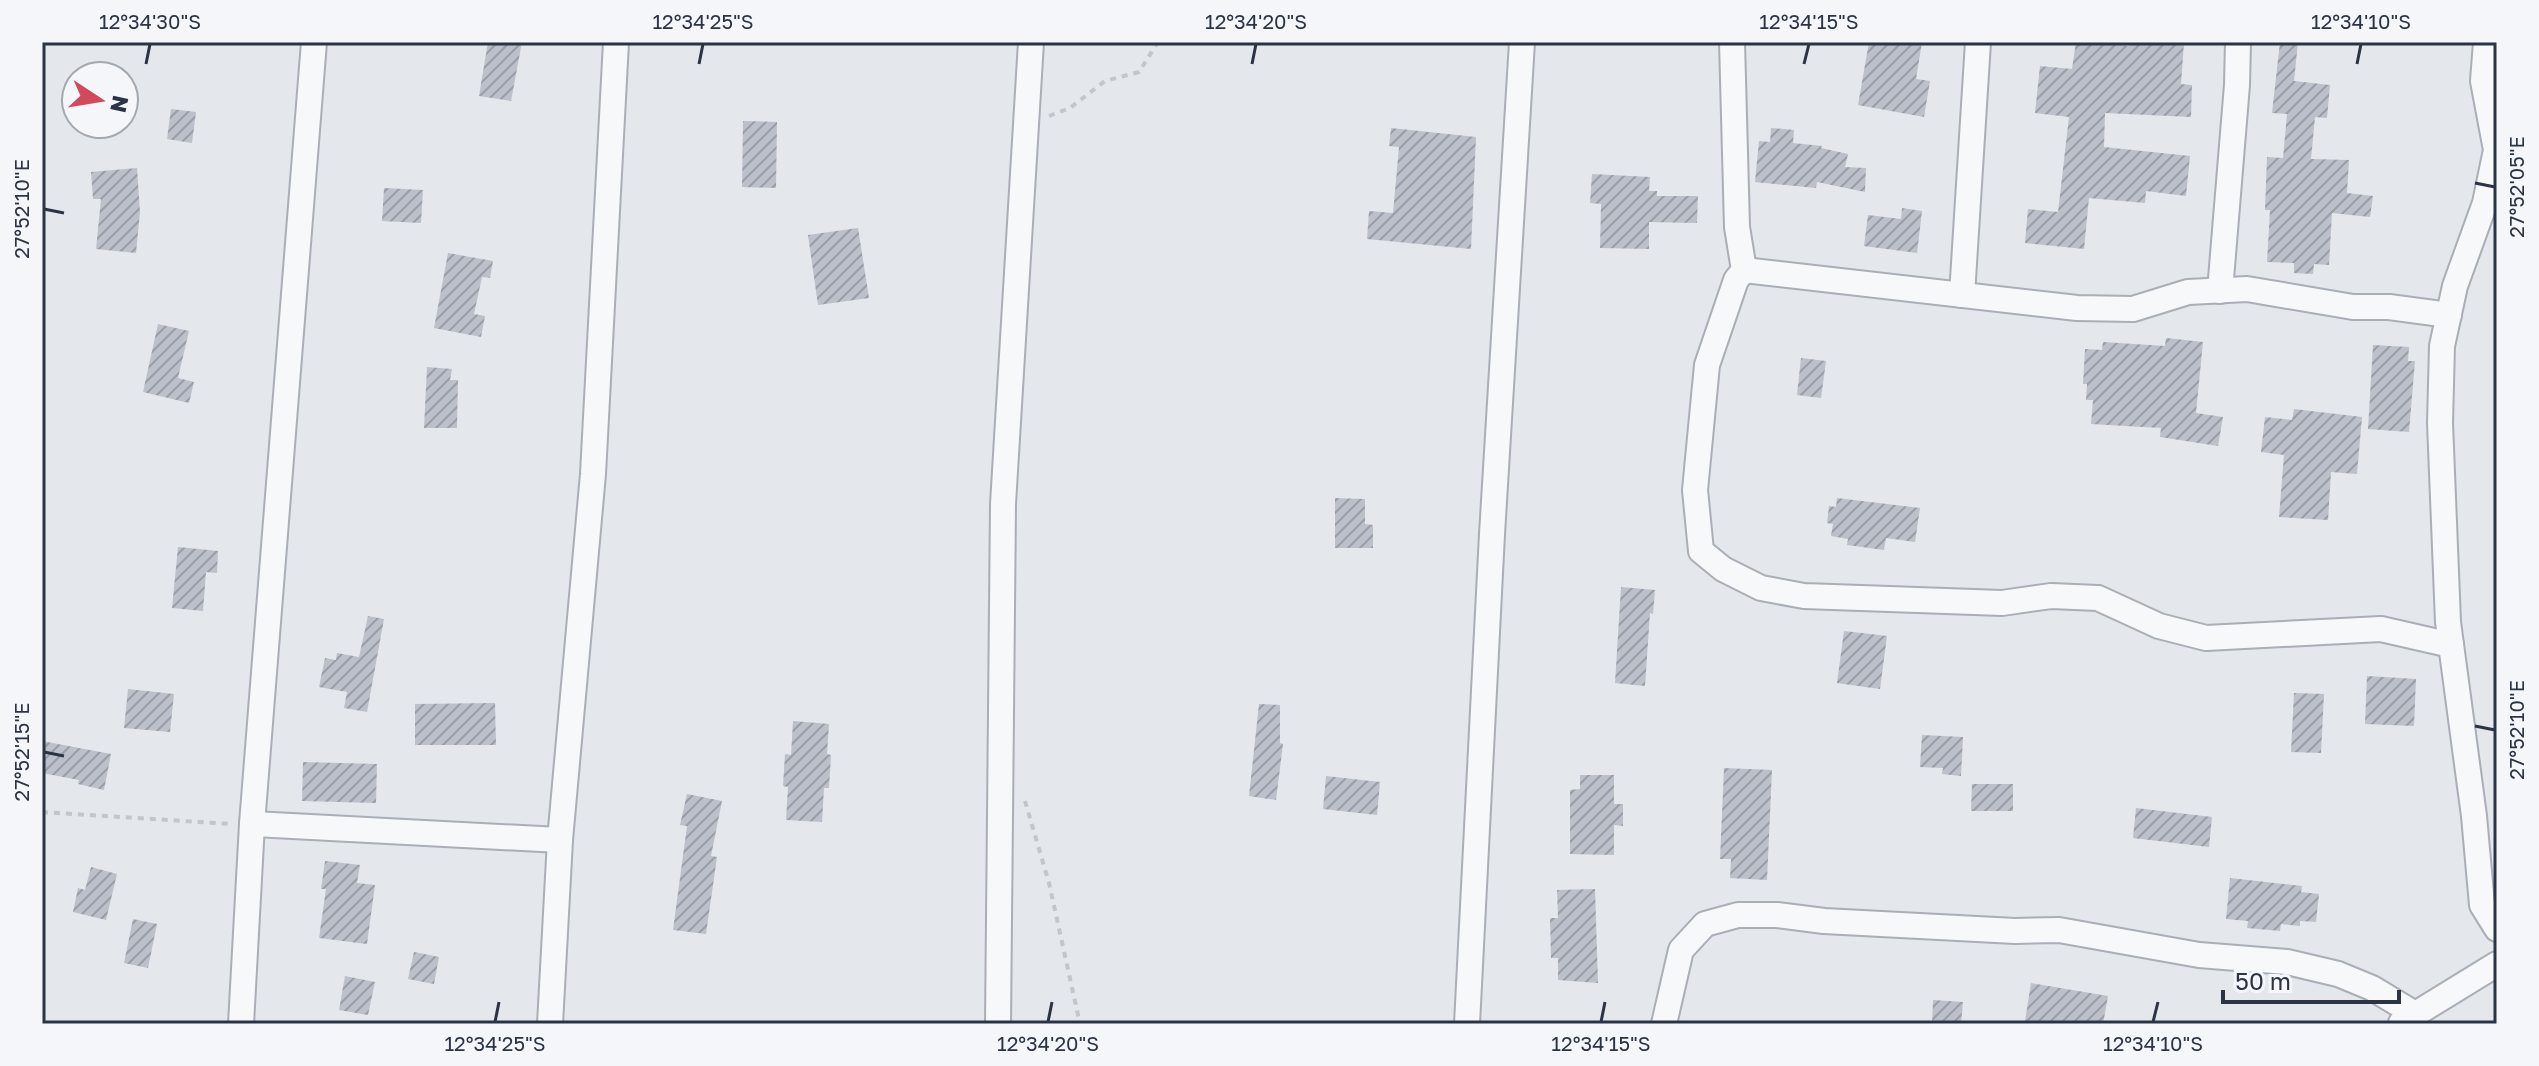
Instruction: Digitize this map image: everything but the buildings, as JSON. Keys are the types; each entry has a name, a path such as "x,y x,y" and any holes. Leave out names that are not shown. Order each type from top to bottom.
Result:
{"street":[{"path":"241,1024 252,824 314,42"},
{"path":"550,1024 560,840 593,474 616,42"},
{"path":"998,1024 1003,504 1031,42"},
{"path":"1467,1024 1492,534 1522,42"},
{"path":"1732,42 1737,227 1744,270 1736,280 1707,365 1695,490 1701,551 1723,569 1761,588 1804,596 2002,603 2051,596 2098,598 2159,626 2206,638 2381,629 2451,645"},
{"path":"1962,295 1978,42"},
{"path":"2220,291 2238,42"},
{"path":"2486,42 2483,81 2491,94 2496,150 2485,203 2455,286 2442,346 2440,423 2451,645 2474,816 2482,905 2497,929"},
{"path":"1744,270 2077,308 2133,309 2188,292 2247,289 2353,307 2389,307 2449,315"},
{"path":"252,824 560,840"},
{"path":"1664,1024 1681,950 1705,924 1738,915 2015,931 2059,930 2199,955 2287,962 2338,974 2372,988 2407,1019 2497,964"}],"path":[{"path":"1026,126 1070,108 1105,81 1139,72 1158,42"},
{"path":"1023,794 1049,883 1080,1024"},
{"path":"42,812 252,824"}]}
